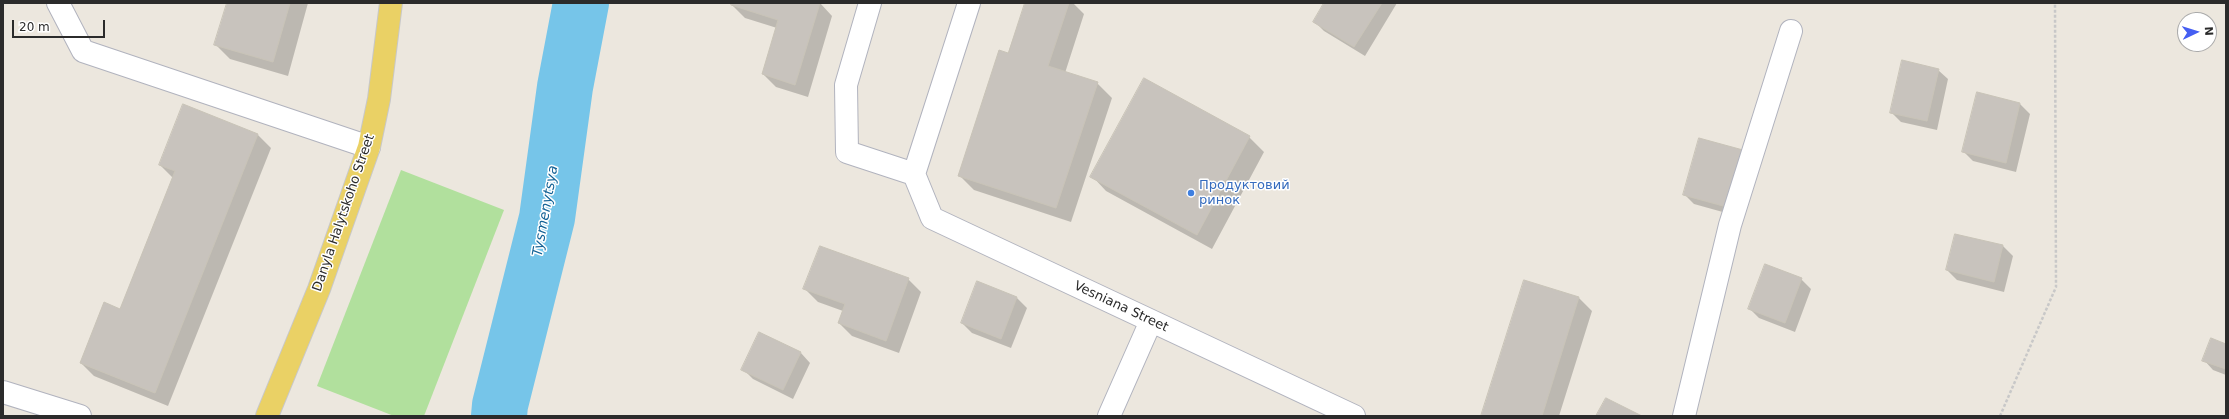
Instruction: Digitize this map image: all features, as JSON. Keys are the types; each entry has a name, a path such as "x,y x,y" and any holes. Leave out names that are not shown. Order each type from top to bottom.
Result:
{"main road":[{"name":"Danyla Halytskoho Street","path":"267,416 319,289 369,147 379,99 392,3"}],"street":[{"path":"58,3 83,51 369,147"},
{"path":"870,3 846,85 847,152 914,174 969,3"},
{"path":"1684,416 1730,225 1791,31"},
{"name":"Vesniana Street","path":"914,174 932,218 1354,416"},
{"path":"1109,416 1151,321"},
{"path":"3,392 80,416"}],"path":[{"path":"2000,416 2056,287 2055,3"}],"green space":[{"path":"401,170 504,210 424,416 394,416 317,386"}],"building":[{"path":"227,3 290,3 273,62 214,45"},
{"path":"732,3 820,3 795,85 762,74 778,20 731,5"},
{"path":"1025,3 1069,3 1048,66 1098,82 1056,208 958,176 999,50 1008,53"},
{"path":"1324,3 1382,3 1354,47 1313,22"},
{"path":"1902,60 1939,69 1927,121 1890,113"},
{"path":"1144,78 1250,136 1197,235 1090,177"},
{"path":"1977,92 2020,103 2006,163 1962,152"},
{"path":"183,104 258,134 155,393 80,363 104,302 120,309 175,171 159,165"},
{"path":"1699,138 1743,150 1727,207 1683,195"},
{"path":"1955,234 2003,245 1994,282 1946,270"},
{"path":"820,246 909,278 886,341 838,323 845,304 803,289"},
{"path":"1765,264 1802,278 1785,323 1748,309"},
{"path":"1524,280 1579,297 1542,416 1481,416"},
{"path":"977,281 1017,297 1001,339 961,323"},
{"path":"759,332 801,352 783,390 741,370"},
{"path":"2211,338 2226,344 2226,369 2202,361"},
{"path":"1606,398 1642,416 1596,416"}],"waterway":[{"name":"Tysmenytsya","path":"499,416 500,405 547,218 565,87 581,3"}],"place":[{"name":"Продуктовий ринок","path":"1191,193"}]}
